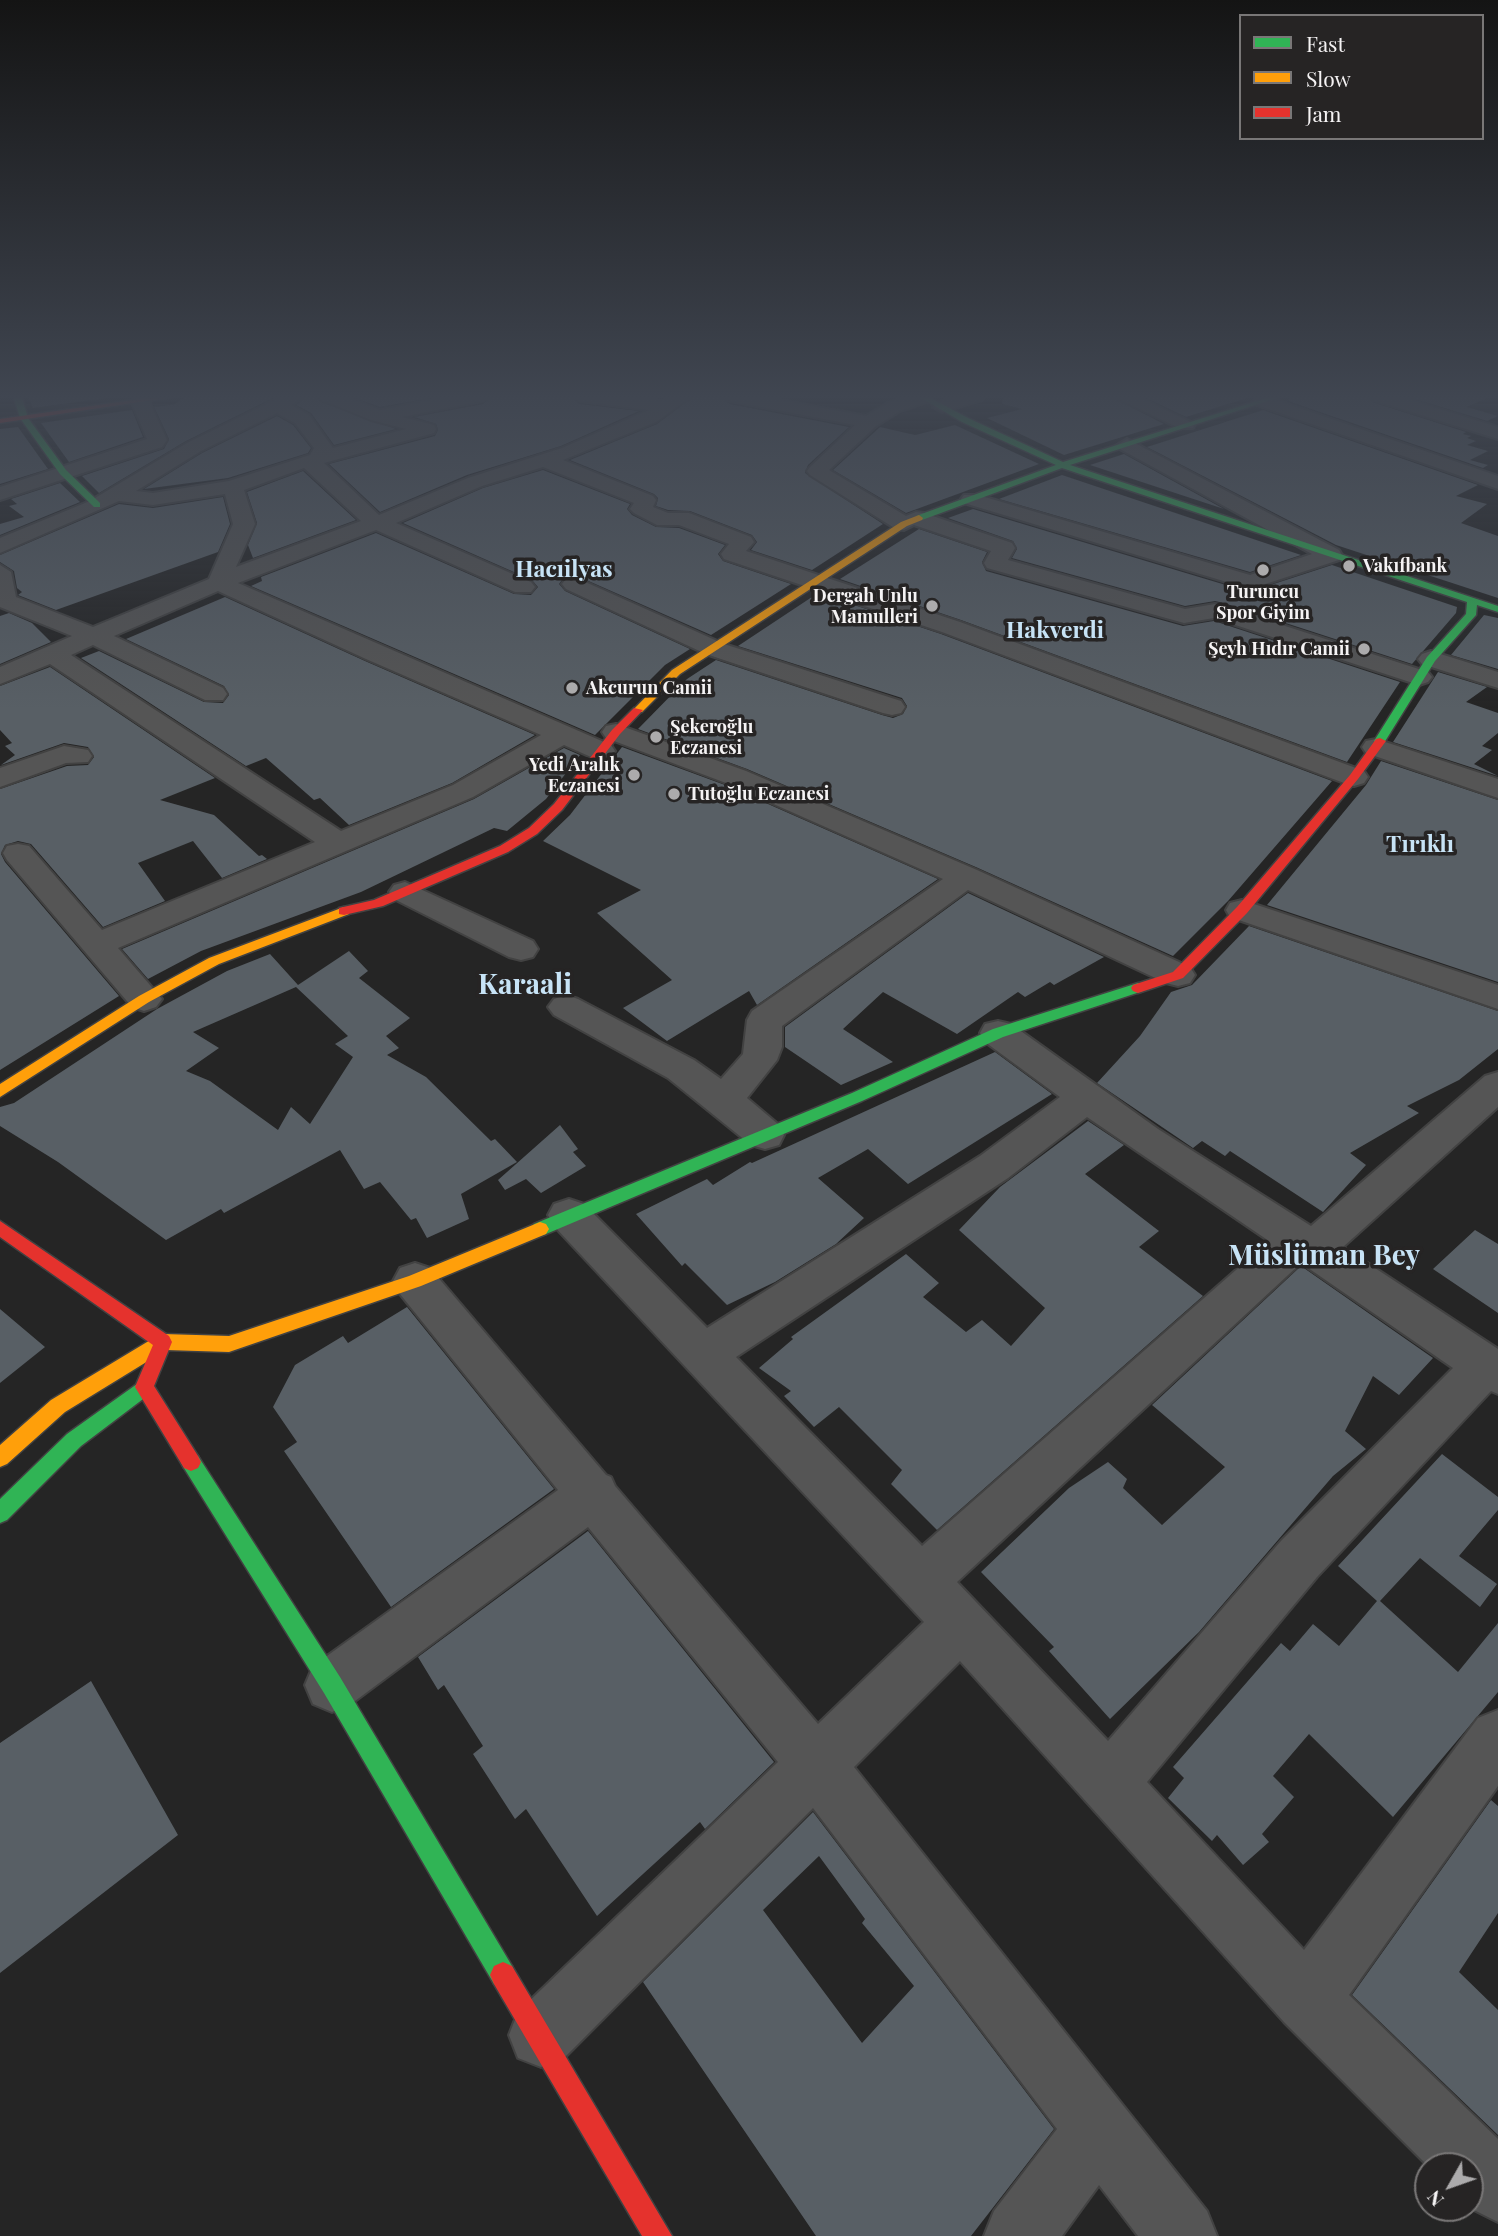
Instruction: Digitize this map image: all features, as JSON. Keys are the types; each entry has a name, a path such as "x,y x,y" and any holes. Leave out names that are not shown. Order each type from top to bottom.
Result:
{"street":[{"path":"92,500 97,505"},
{"path":"0,546 105,500"},
{"path":"219,583 244,524 237,500"},
{"path":"351,500 375,522 523,587"},
{"path":"0,676 219,583 429,500"},
{"path":"646,500 641,509 665,520 681,518 743,542 732,554 951,627 1354,777"},
{"path":"872,500 910,521 1004,548 995,563 1184,616 1215,611 1425,668 1498,680"},
{"path":"0,1091 144,999 242,949 330,915 405,892 504,849 533,831 584,777 608,742 676,672 715,649 813,581 910,521 967,500"},
{"path":"976,500 1250,582 1264,580 1331,555"},
{"path":"1168,500 1498,609"},
{"path":"1230,500 1331,555"},
{"path":"0,572 5,601 93,636 214,694"},
{"path":"219,583 375,654 564,734 608,742 736,777 966,877 1178,975"},
{"path":"574,584 715,649 891,707"},
{"path":"0,1458 58,1406 163,1342 229,1344 415,1281 857,1097 998,1032 1178,975 1242,910 1354,777 1377,747 1425,668 1471,615 1472,601"},
{"path":"52,654 230,770 240,781 340,844"},
{"path":"95,945 463,791 564,734"},
{"path":"1377,747 1498,789"},
{"path":"0,778 64,754 78,756"},
{"path":"18,853 144,999"},
{"path":"724,1100 759,1060 764,1047 762,1035 765,1020 966,877"},
{"path":"405,892 521,949"},
{"path":"1242,910 1498,997"},
{"path":"566,1007 642,1046 724,1100 765,1135"},
{"path":"998,1032 1085,1099 1307,1244 1492,1370 1299,1559 1108,1785"},
{"path":"920,1581 1307,1244 1498,1085"},
{"path":"702,1355 994,1167 1085,1099"},
{"path":"569,1215 961,1623 1307,1999 1498,2187"},
{"path":"0,1228 163,1342"},
{"path":"415,1281 594,1493 817,1766 1182,2236"},
{"path":"0,1513 74,1440 144,1387 163,1342"},
{"path":"144,1387 332,1685 658,2236"},
{"path":"332,1685 594,1493"},
{"path":"541,2035 961,1623"},
{"path":"1307,1999 1498,1738"},
{"path":"1019,2236 1099,2129"}],"building":[{"path":"13,500 80,502 0,535 0,524 24,517 9,506 17,504"},
{"path":"202,500 224,500 230,524 218,552 56,610 18,595 22,592 17,588 14,571 0,562 0,555 119,504 153,508"},
{"path":"250,500 335,500 356,520 253,558 248,545 257,523"},
{"path":"368,500 407,500 380,512"},
{"path":"455,500 621,500 630,504 627,509 632,515 656,527 679,528 725,545 718,554 723,561 791,584 711,635 575,575 564,577 559,584 565,591 690,649 665,665 595,735 251,586 262,581 261,577 376,533 514,594 531,595 538,587 532,580 403,523"},
{"path":"657,500 847,500 883,524 812,570 751,550 757,542 752,535 690,511 668,510 656,506"},
{"path":"885,500 940,500 906,513"},
{"path":"1004,500 1138,500 1301,555 1250,572"},
{"path":"1198,500 1208,500 1224,509"},
{"path":"1250,500 1473,500 1487,504 1461,523 1498,536 1498,598 1336,545"},
{"path":"973,509 1249,592 1332,565 1457,607 1456,613 1412,664 1224,603 1215,601 1185,606 1012,558 1017,549 1013,541 948,518"},
{"path":"919,529 987,552 982,562 986,571 1183,626 1214,621 1400,682 1347,762 961,620 840,579"},
{"path":"818,593 941,634 1332,781 1228,901 1173,956 978,868 747,769 638,729 687,679 716,660 882,715 893,718 903,714 907,706 902,698 738,646"},
{"path":"225,597 535,735 452,783 349,825 320,798 314,800 266,758 246,766 81,658 99,651 204,702 223,703 229,695 224,686 126,639"},
{"path":"9,613 32,623 51,642 0,664 0,616"},
{"path":"1484,615 1498,618 1498,669 1451,655"},
{"path":"50,667 215,778 160,800 214,815 259,856 267,859 222,878 193,841 138,863 165,901 103,927 31,844 18,841 5,845 1,854 5,862 119,996 0,1070 0,789 67,766 88,765 94,757 88,747 64,743 1,765 15,755 5,746 12,743 0,730 0,686"},
{"path":"1438,672 1487,687 1466,702 1498,713 1498,733 1482,746 1492,750 1474,764 1498,776 1393,742"},
{"path":"622,747 725,785 938,879 757,1005 749,991 667,1041 623,1008 672,980 597,913 641,890 543,841 570,815"},
{"path":"564,748 580,755 546,799 507,831 494,828 361,892 201,951 148,979 122,949 474,799"},
{"path":"1381,761 1498,800 1498,982 1267,905 1366,785"},
{"path":"968,893 1104,957 1054,985 1050,982 1025,997 1018,992 957,1034 883,992 843,1029 893,1062 841,1085 785,1047 785,1027"},
{"path":"1249,926 1498,1011 1498,1049 1459,1080 1407,1106 1419,1113 1350,1153 1366,1165 1323,1212 1230,1151 1225,1156 1202,1141 1193,1148 1097,1083 1140,1036 1171,992 1192,985"},
{"path":"349,951 368,971 359,978 410,1018 386,1036 399,1048 387,1055 426,1077 491,1141 495,1139 517,1162 461,1194 469,1219 427,1238 416,1218 411,1220 380,1182 364,1189 340,1150 224,1213 221,1209 166,1240 58,1162 0,1126 0,1107 14,1103 157,1009 227,971 270,954 298,985","holes":["296,987 348,1036 335,1044 353,1057 310,1124 291,1107 278,1130 210,1081 186,1071 219,1048 193,1032"]},
{"path":"995,1052 1052,1094 908,1184 868,1149 818,1178 864,1218 836,1244 775,1282 727,1305 685,1263 682,1266 636,1214 707,1179 713,1185 750,1162"},
{"path":"1088,1121 1124,1145 1085,1174 1159,1231 1139,1247 1203,1296 937,1530 891,1484 902,1470 839,1407 814,1427 784,1396 791,1391 759,1368 793,1339 791,1337 906,1254 939,1283 923,1297 966,1332 982,1320 1011,1346 1045,1308 959,1230 1000,1187"},
{"path":"560,1125 578,1149 573,1152 586,1166 541,1193 526,1179 505,1190 498,1180"},
{"path":"1475,1230 1498,1244 1498,1313 1433,1269"},
{"path":"1301,1266 1433,1358 1399,1395 1373,1376 1345,1431 1366,1449 1333,1476 1199,1632 1110,1719 1049,1651 1054,1647 981,1572 1069,1488 1108,1462 1127,1479 1123,1488 1162,1525 1225,1467 1152,1405"},
{"path":"407,1307 554,1489 391,1607 284,1451 297,1442 273,1407 295,1365 343,1336 348,1343"},
{"path":"0,1309 45,1347 0,1383"},
{"path":"1442,1454 1498,1497 1498,1510 1459,1556 1497,1584 1480,1607 1420,1558 1380,1601 1458,1672 1498,1623 1498,1692 1393,1817 1309,1734 1273,1776 1294,1797 1262,1834 1269,1842 1243,1865 1217,1835 1212,1841 1168,1798 1184,1778 1173,1767 1281,1643 1290,1651 1313,1624 1339,1646 1377,1601 1338,1566"},
{"path":"588,1531 774,1762 705,1829 700,1822 597,1916 526,1809 515,1819 473,1754 483,1746 444,1685 438,1690 418,1657"},
{"path":"91,1681 178,1835 0,1973 0,1743"},
{"path":"1491,1800 1498,1806 1498,1913 1459,1972 1498,2010 1498,2135 1352,1995"},
{"path":"813,1812 1054,2129 971,2236 816,2236 643,1982","holes":["819,1856 865,1919 862,1923 914,1986 862,2043 763,1910"]}],"traffic: fast":[{"path":"92,500 97,505"},
{"path":"919,518 967,500"},
{"path":"1167,500 1497,609"},
{"path":"1380,741 1431,659 1471,615 1472,601"},
{"path":"540,1229 857,1097 998,1033 1138,988"},
{"path":"0,1513 74,1440 144,1387"},
{"path":"191,1462 332,1685 503,1975"}],"traffic: slow":[{"path":"638,710 676,672 904,524 919,518"},
{"path":"0,1091 144,999 214,961 344,911"},
{"path":"0,1458 58,1406 163,1342 229,1344 415,1281 540,1229"}],"traffic: jam":[{"path":"344,911 378,903 504,849 533,831 558,807 616,732 638,710"},
{"path":"1138,988 1178,975 1242,910 1354,777 1380,741"},
{"path":"0,1228 163,1342 144,1387 191,1462"},
{"path":"503,1975 658,2236"}],"place":[{"name":"Vakıfbank","path":"1349,566"},
{"name":"Turuncu Spor Giyim","path":"1263,570"},
{"name":"Dergah Unlu Mamulleri","path":"932,606"},
{"name":"Şeyh Hıdır Camii","path":"1364,649"},
{"name":"Akcurun Camii","path":"572,688"},
{"name":"Şekeroğlu Eczanesi","path":"656,737"},
{"name":"Yedi Aralık Eczanesi","path":"634,775"},
{"name":"Tutoğlu Eczanesi","path":"674,794"}],"district":[{"name":"Hacıilyas","path":"564,570"},
{"name":"Hakverdi","path":"1055,631"},
{"name":"Tırıklı","path":"1420,845"},
{"name":"Karaali","path":"525,985"},
{"name":"Müslüman Bey","path":"1324,1256"}]}
